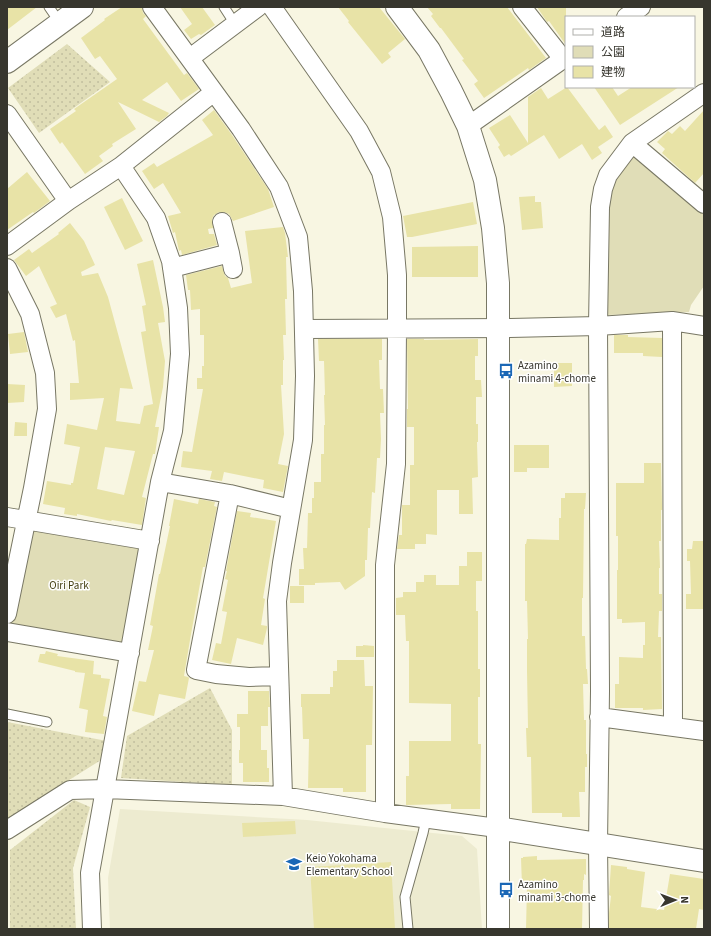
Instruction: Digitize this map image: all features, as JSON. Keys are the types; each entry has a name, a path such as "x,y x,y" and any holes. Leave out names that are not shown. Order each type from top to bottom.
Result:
{"street":[{"path":"7,62 54,15 82,7"},
{"path":"152,7 241,129 279,188 298,237 303,290 305,376 302,440 277,601 283,796"},
{"path":"190,58 258,7"},
{"path":"272,7 359,131 381,172 392,217 397,275 396,464 385,565 385,813"},
{"path":"397,7 429,50 468,126 485,180 494,228 498,283 498,929"},
{"path":"468,126 564,58 522,7"},
{"path":"628,16 641,7"},
{"path":"7,246 68,201 121,166 214,92"},
{"path":"599,929 598,845 600,683 598,326 600,207 608,175 632,142 704,93"},
{"path":"7,114 68,201"},
{"path":"632,142 704,204"},
{"path":"92,929 90,873 160,482 173,430 180,354 178,308 171,261 156,218 121,166"},
{"path":"172,268 232,261 222,222"},
{"path":"7,268 30,314 45,373 47,409 7,614"},
{"path":"304,329 497,329 598,326 672,321 704,326"},
{"path":"672,321 673,726"},
{"path":"160,482 230,494 291,508"},
{"path":"230,494 196,670 216,674 249,677 280,676"},
{"path":"7,516 150,542"},
{"path":"7,632 130,653"},
{"path":"599,717 704,730"},
{"path":"7,830 70,790 105,789 283,796 385,813 497,828 704,861"}],"lane":[{"path":"224,7 235,24"},
{"path":"7,714 47,722"},
{"path":"408,929 405,897 426,819"}],"shaded area":[{"name":"Keio Yokohama Elementary School","path":"120,809 307,820 462,836 477,849 482,929 110,929 108,878"}],"green space":[{"path":"67,44 110,82 39,133 8,88"},
{"path":"632,151 704,215 704,286 691,305 689,312 606,315 605,273 610,180"},
{"name":"Oiri Park","path":"31,527 142,548 126,644 10,626"},
{"path":"210,688 232,730 232,785 121,778 127,736"},
{"path":"7,722 107,741 101,760 7,819"},
{"path":"74,800 90,807 73,868 76,929 10,929 10,850"}],"building":[{"path":"7,7 37,7 7,30"},
{"path":"122,7 142,7 143,13 146,16 143,19 184,75 187,73 199,89 181,101 167,82 142,100 169,113 159,122 118,102 136,129 112,144 113,146 99,156 103,161 85,174 62,142 60,144 50,129 76,111 74,109 117,79 100,56 95,59 81,38 105,20 104,19"},
{"path":"180,7 202,7 215,25 201,35 199,34 191,39 184,30 192,24"},
{"path":"338,7 379,7 405,39 388,53 391,57 382,64 348,22 349,21"},
{"path":"427,7 507,7 546,58 529,70 528,68 484,98 474,84 478,81 462,60 464,59 431,16 433,14"},
{"path":"537,7 566,7 565,44 549,21 547,22"},
{"path":"541,88 548,99 568,88 599,130 605,125 613,137 598,147 602,153 592,160 582,144 559,159 544,135 511,156 509,154 504,157 498,147 500,145 489,128 510,115 528,143 528,97"},
{"path":"595,88 613,88 618,96 630,88 677,88 620,125"},
{"path":"214,110 268,189 274,207 233,221 229,214 219,212 214,215 212,219 213,228 208,229 209,234 214,234 217,245 182,255 181,250 179,251 175,232 173,233 168,216 181,213 163,183 154,189 142,171 154,163 157,167 213,135 202,120"},
{"path":"704,110 704,173 695,183 662,153 665,149 657,142 668,131 672,134 680,126 685,131"},
{"path":"27,172 50,201 7,230 7,189"},
{"path":"535,196 535,202 541,202 543,228 522,230 519,197"},
{"path":"122,198 143,241 125,250 104,207"},
{"path":"473,202 477,224 407,237 403,216"},
{"path":"70,223 84,241 95,265 81,272 82,276 98,273 108,297 133,389 120,388 116,421 140,424 144,406 153,404 141,332 146,331 142,306 146,305 137,264 153,260 165,322 158,323 165,361 163,387 155,427 159,427 155,454 153,454 142,497 146,498 142,525 111,521 77,514 77,516 64,514 65,508 43,504 47,481 71,485 71,483 73,483 80,447 64,444 67,424 97,430 104,398 70,400 70,383 79,383 75,340 73,341 66,314 56,318 50,307 57,304 39,266 26,276 14,260 29,249 32,253 59,234 58,233","holes":["105,447 135,451 124,495 97,489"]},
{"path":"283,227 288,257 286,257 286,335 283,335 283,385 281,385 284,434 278,464 288,466 283,492 263,488 264,480 224,472 222,481 210,479 212,471 181,467 183,451 192,452 203,389 197,389 197,378 202,378 202,366 204,366 204,335 200,335 200,309 191,310 190,290 188,290 186,275 222,266 231,288 252,283 245,231"},
{"path":"478,246 478,277 412,277 412,247"},
{"path":"24,332 28,352 10,354 8,334"},
{"path":"614,335 662,338 662,357 643,356 643,353 614,353"},
{"path":"318,339 382,339 382,360 379,360 380,389 383,389 384,413 380,413 380,458 377,458 375,493 372,492 370,528 368,528 367,560 365,560 365,576 345,590 340,582 299,585 299,569 304,569 303,548 307,548 308,513 312,513 314,482 321,482 321,454 324,454 324,361 319,361"},
{"path":"407,339 478,339 478,356 475,356 475,380 481,380 482,397 476,397 476,424 478,424 478,477 472,478 473,514 459,514 459,490 437,490 437,535 426,534 426,544 415,544 415,549 397,549 399,535 402,535 402,505 410,505 410,465 414,465 414,427 407,427"},
{"path":"554,363 572,363 572,386 554,387"},
{"path":"7,384 25,385 24,402 7,403"},
{"path":"15,422 27,423 27,436 14,436"},
{"path":"514,445 549,445 549,468 527,468 527,472 514,472"},
{"path":"644,463 661,463 662,510 661,541 659,541 659,594 662,594 662,611 659,611 658,637 661,637 662,709 643,710 643,708 615,708 615,684 619,684 619,657 643,658 643,645 645,645 645,622 622,623 622,619 617,619 618,536 616,536 616,483 644,483"},
{"path":"565,493 586,493 584,509 582,636 585,636 588,684 583,684 584,720 586,720 587,767 585,767 585,792 579,792 580,817 562,817 562,813 532,813 531,757 527,757 526,728 528,728 528,639 527,601 525,601 525,544 527,539 559,540 561,498 565,498"},
{"path":"174,499 198,504 199,499 215,502 214,506 217,507 205,567 203,567 184,676 189,678 185,699 159,694 154,716 132,711 139,681 146,682 154,650 148,650 153,626 150,625"},
{"path":"237,511 251,513 250,517 276,521 263,598 265,599 261,625 267,626 267,628 263,645 237,638 231,664 212,660 216,643 221,644 227,612 222,611 228,580 225,579"},
{"path":"693,541 704,541 704,609 686,609 686,594 691,594 690,561 687,561 687,549 692,549"},
{"path":"467,552 482,552 482,581 476,581 476,611 478,611 478,669 480,669 480,697 478,697 478,744 481,744 480,809 451,809 451,804 406,805 406,776 409,776 409,741 451,741 451,704 409,703 409,641 406,641 405,615 396,615 396,598 403,597 403,592 416,592 416,582 424,582 424,575 436,575 436,585 459,585 459,566 467,566"},
{"path":"290,586 304,586 304,603 290,603"},
{"path":"356,646 374,646 374,657 356,657"},
{"path":"46,651 58,654 57,656 94,661 93,674 101,675 101,678 110,679 103,716 107,717 104,734 85,732 88,710 79,708 85,673 75,672 38,662 40,654 45,654"},
{"path":"337,660 364,660 365,686 373,686 372,745 366,745 366,792 343,792 343,788 308,788 309,739 303,739 301,694 330,694 330,687 333,687 333,671 337,671"},
{"path":"248,691 269,691 270,707 268,707 268,726 261,726 261,750 267,750 269,782 243,782 243,763 239,763 240,727 237,727 237,714 248,714"},
{"path":"295,821 296,834 243,837 242,823"},
{"path":"537,856 537,860 586,859 586,875 584,874 583,880 582,929 526,929 527,886 522,886 521,858"},
{"path":"391,862 395,929 314,929 310,867"},
{"path":"611,865 627,867 627,869 645,872 641,907 664,910 670,874 704,879 704,910 699,909 696,929 609,929"}],"place":[{"name":"Azamino minami 4-chome","path":"506,371"},
{"name":"Keio Yokohama Elementary School","path":"294,864"},
{"name":"Azamino minami 3-chome","path":"506,890"}]}
